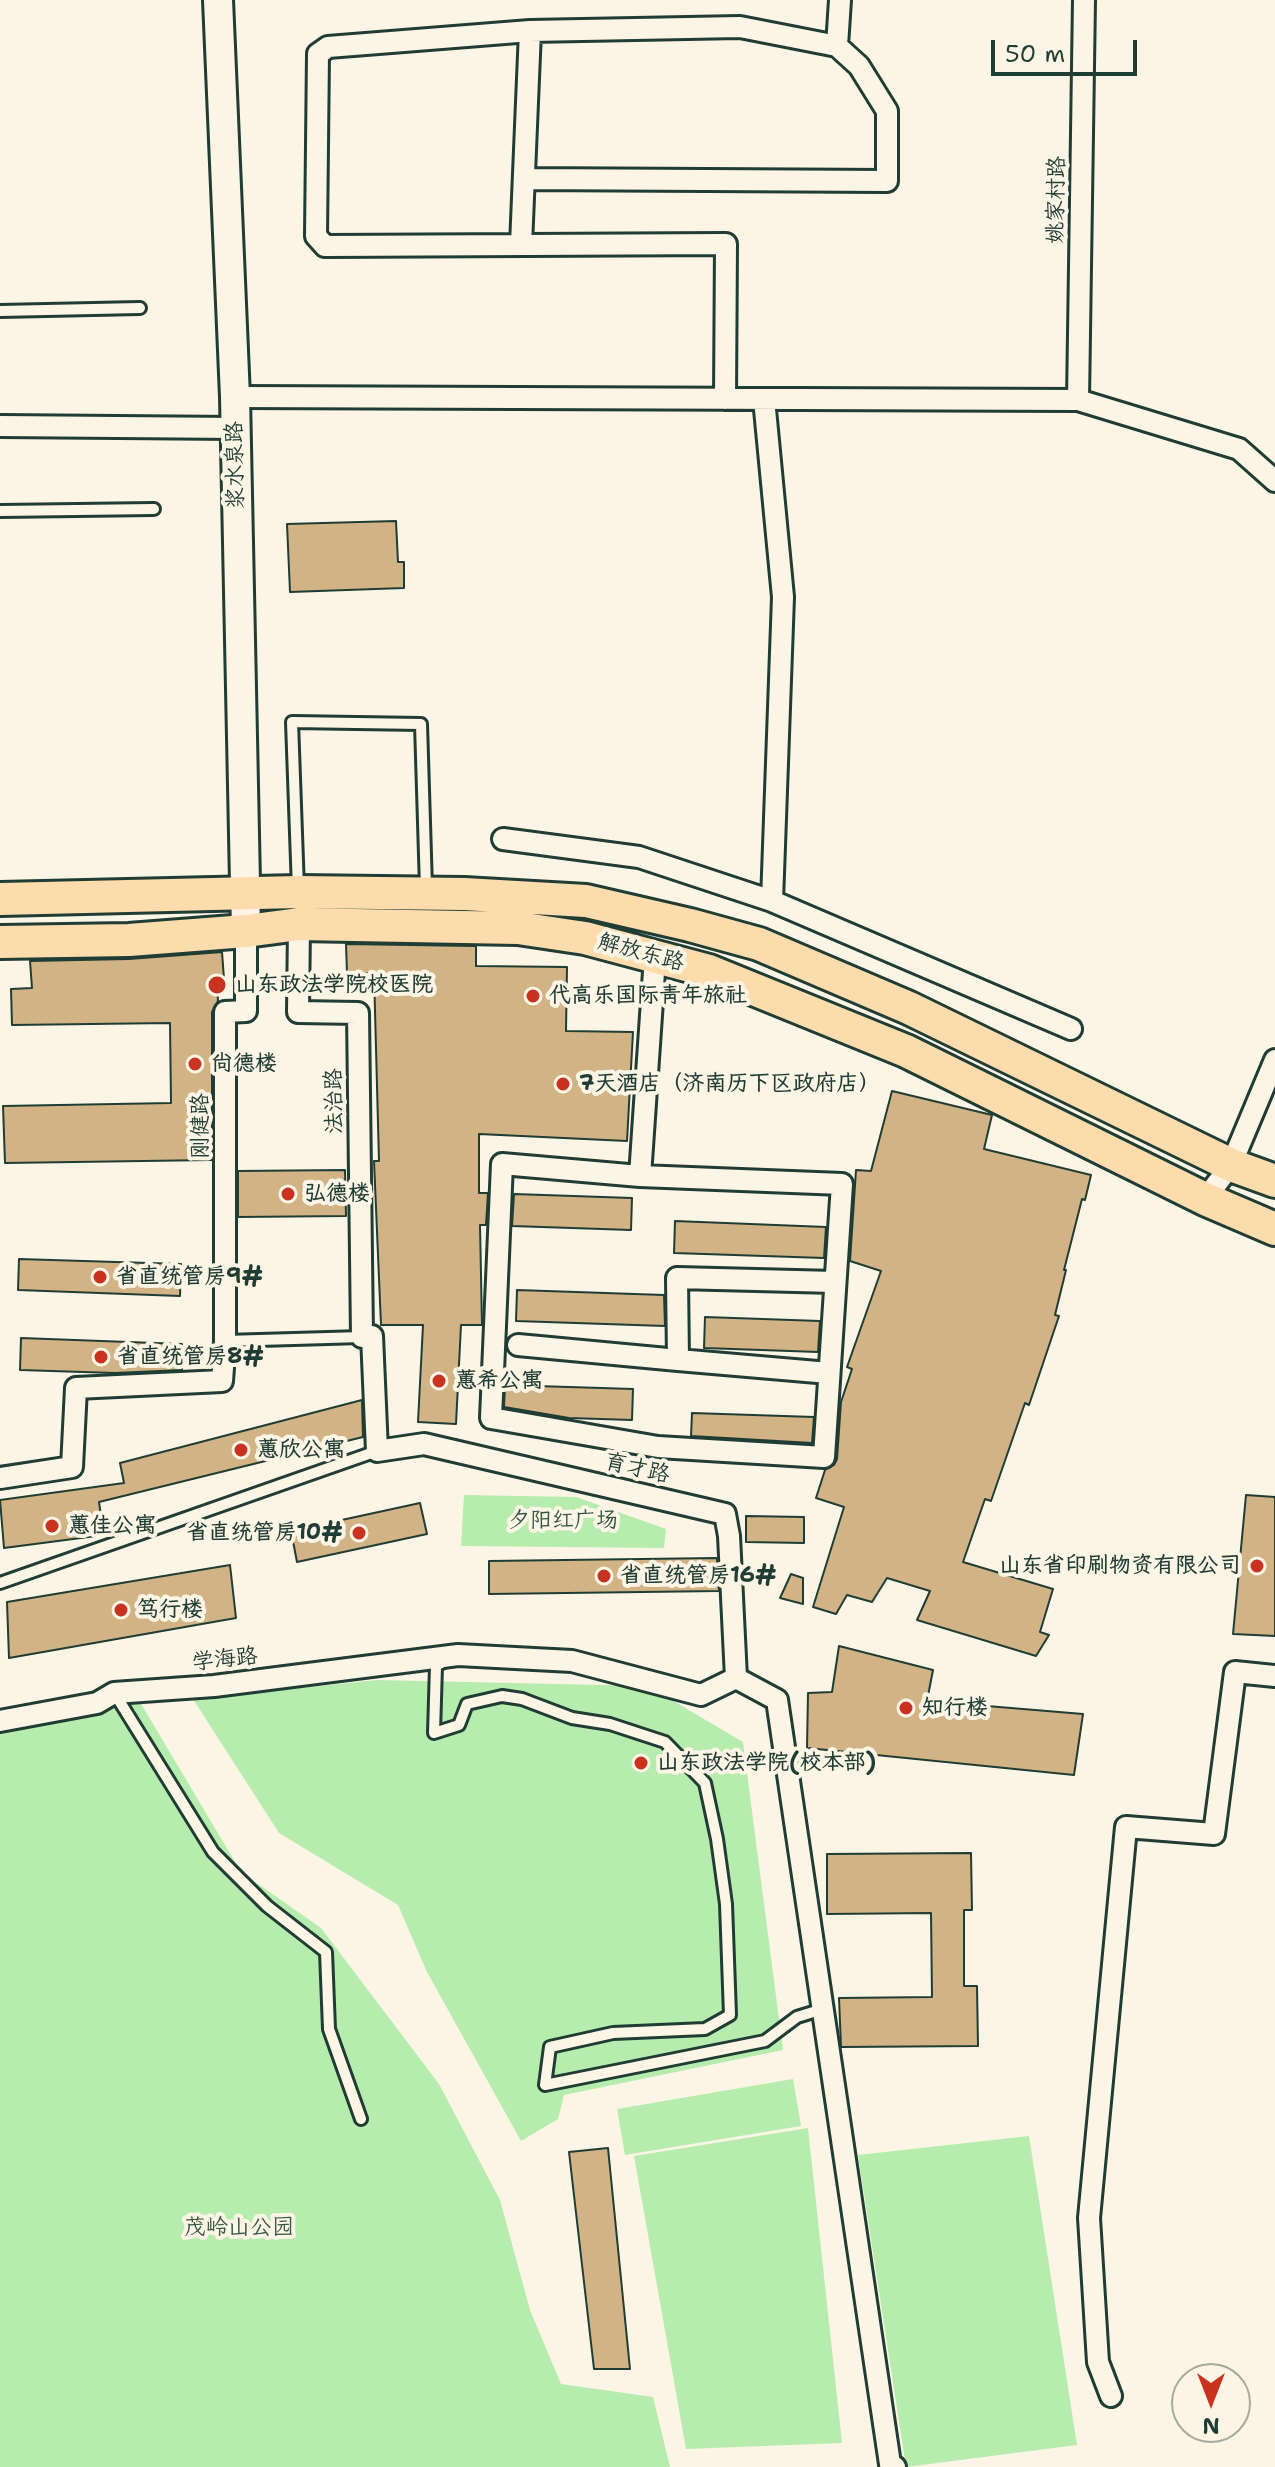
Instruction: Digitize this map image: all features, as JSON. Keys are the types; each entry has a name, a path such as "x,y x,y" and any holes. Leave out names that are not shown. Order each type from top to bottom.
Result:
{"main road":[{"name":"浆水泉路","path":"218,0 235,397 246,931"},
{"name":"解放东路","path":"0,899 246,892 298,908 518,928 585,938 709,971 906,1051 1205,1199 1275,1229"},
{"name":"解放东路","path":"0,942 129,940 246,931 298,908 426,894 586,901 759,944 909,1008 1231,1165 1275,1181"}],"street":[{"path":"837,46 840,0"},
{"name":"姚家村路","path":"1078,400 1084,0"},
{"path":"524,179 887,181 887,111 859,66 837,46 740,27 530,31 328,47 318,54 316,236 325,246 726,244 725,399"},
{"path":"521,245 530,31"},
{"path":"235,397 1078,400 1239,449 1275,481"},
{"path":"764,399 783,597 772,901"},
{"path":"0,426 235,428"},
{"path":"503,839 639,857 772,901 1071,1029"},
{"name":"法治路","path":"298,908 298,1012 358,1013 367,1337"},
{"name":"刚健路","path":"225,1341 225,1012 246,1011 246,931"},
{"path":"640,1176 655,957"},
{"path":"1205,1199 1231,1165 1275,1060"},
{"path":"502,1164 640,1176 842,1184 824,1457 658,1447 491,1418 502,1164"},
{"path":"678,1360 677,1278 835,1282"},
{"path":"367,1337 377,1451"},
{"path":"0,1478 72,1467 76,1388 222,1381 225,1341"},
{"path":"518,1345 829,1373"},
{"name":"育才路","path":"377,1451 424,1444 725,1514 729,1536 736,1678"},
{"name":"学海路","path":"0,1721 97,1703 114,1693 214,1686 458,1655 572,1661 701,1695 736,1678"},
{"path":"1111,2396 1098,2362 1089,2218 1126,1827 1214,1834 1235,1672 1275,1676"},
{"path":"736,1678 777,1700 890,2464 895,2467"}],"lane":[{"path":"0,311 140,308"},
{"path":"0,511 154,509"},
{"path":"298,908 292,722 421,724 426,894"},
{"path":"225,1341 367,1337"},
{"name":"育才路","path":"0,1583 377,1451"},
{"path":"458,1655 436,1666 434,1733 459,1725 467,1704 502,1696 522,1699 572,1718 610,1724 665,1742 705,1783 717,1839 726,1904 730,2015 705,2029 613,2033 550,2047 545,2085 765,2041 797,2017 823,2009"},
{"path":"114,1693 213,1852 267,1906 326,1952 329,2029 361,2119"}],"green space":[{"name":"夕阳红广场","path":"464,1495 576,1497 666,1529 664,1548 461,1546"},
{"path":"377,1680 648,1686 743,1742 783,2050 564,2095 558,2119 521,2141 427,1972 398,1905 279,1833 193,1699"},
{"name":"茂岭山公园","path":"131,1687 241,1872 321,1928 439,2084 500,2200 530,2310 561,2384 653,2397 670,2467 0,2467 0,1717"},
{"path":"793,2079 801,2126 625,2155 617,2109"},
{"path":"808,2128 842,2443 686,2449 634,2156"},
{"path":"1029,2136 1077,2445 906,2467 858,2155"}],"building":[{"path":"396,521 398,562 404,562 404,588 290,592 287,524"},
{"path":"346,944 476,946 476,966 567,967 566,1031 633,1032 627,1141 479,1134 479,1193 488,1193 486,1225 480,1225 482,1325 461,1325 456,1424 418,1422 423,1325 381,1325 374,1161 379,1161 374,973 347,974"},
{"name":"尚德楼","path":"222,952 224,979 217,979 218,1001 212,1012 212,1160 5,1163 3,1106 171,1103 170,1023 12,1025 11,989 32,988 30,961 129,959"},
{"path":"892,1091 992,1115 984,1149 1091,1175 1064,1270 1055,1315 1059,1316 1029,1405 1025,1403 991,1501 985,1499 963,1562 1053,1589 1040,1632 1049,1635 1036,1656 917,1620 930,1591 887,1578 872,1602 847,1595 836,1614 813,1607 844,1507 816,1498 825,1470 837,1459 841,1402 852,1369 847,1367 881,1271 850,1261 856,1170 871,1171"},
{"name":"弘德楼","path":"345,1170 346,1216 238,1217 238,1171"},
{"path":"514,1194 632,1198 631,1230 512,1226"},
{"path":"675,1221 826,1227 824,1258 674,1253"},
{"name":"省直统管房9#","path":"19,1259 181,1264 180,1296 18,1290"},
{"path":"517,1290 664,1295 665,1326 516,1321"},
{"path":"705,1317 820,1321 818,1352 704,1348"},
{"name":"省直统管房8#","path":"21,1338 182,1344 182,1370 115,1373 20,1370"},
{"path":"505,1385 633,1389 632,1420 569,1418 504,1407"},
{"name":"蕙欣公寓","path":"362,1400 363,1437 99,1502 104,1535 4,1548 0,1500 124,1483 120,1463"},
{"path":"692,1413 814,1417 812,1443 691,1436"},
{"name":"山东省印刷物资有限公司","path":"1246,1495 1275,1497 1275,1636 1233,1634"},
{"name":"省直统管房10#","path":"420,1503 427,1534 297,1562 291,1531"},
{"path":"746,1516 804,1517 804,1543 746,1542"},
{"name":"省直统管房16#","path":"717,1558 719,1591 489,1594 489,1561"},
{"name":"笃行楼","path":"230,1565 236,1618 9,1658 7,1602"},
{"path":"791,1574 803,1578 803,1604 780,1598"},
{"name":"知行楼","path":"839,1646 933,1670 927,1701 1083,1714 1074,1775 807,1748 808,1693 832,1692"},
{"path":"971,1853 972,1910 964,1910 964,1986 977,1986 978,2046 841,2047 839,1998 932,1997 931,1913 827,1914 827,1854"},
{"path":"608,2148 630,2369 594,2369 569,2152"}],"place":[{"name":"山东政法学院校医院","path":"217,985"},
{"name":"代高乐国际青年旅社","path":"533,996"},
{"name":"尚德楼","path":"195,1064"},
{"name":"7天酒店（济南历下区政府店）","path":"563,1084"},
{"name":"弘德楼","path":"288,1194"},
{"name":"省直统管房9#","path":"100,1277"},
{"name":"省直统管房8#","path":"101,1357"},
{"name":"蕙希公寓","path":"439,1381"},
{"name":"蕙欣公寓","path":"241,1450"},
{"name":"蕙佳公寓","path":"52,1526"},
{"name":"省直统管房10#","path":"359,1533"},
{"name":"山东省印刷物资有限公司","path":"1257,1566"},
{"name":"省直统管房16#","path":"604,1576"},
{"name":"笃行楼","path":"121,1610"},
{"name":"知行楼","path":"906,1708"},
{"name":"山东政法学院(校本部)","path":"641,1763"}]}
